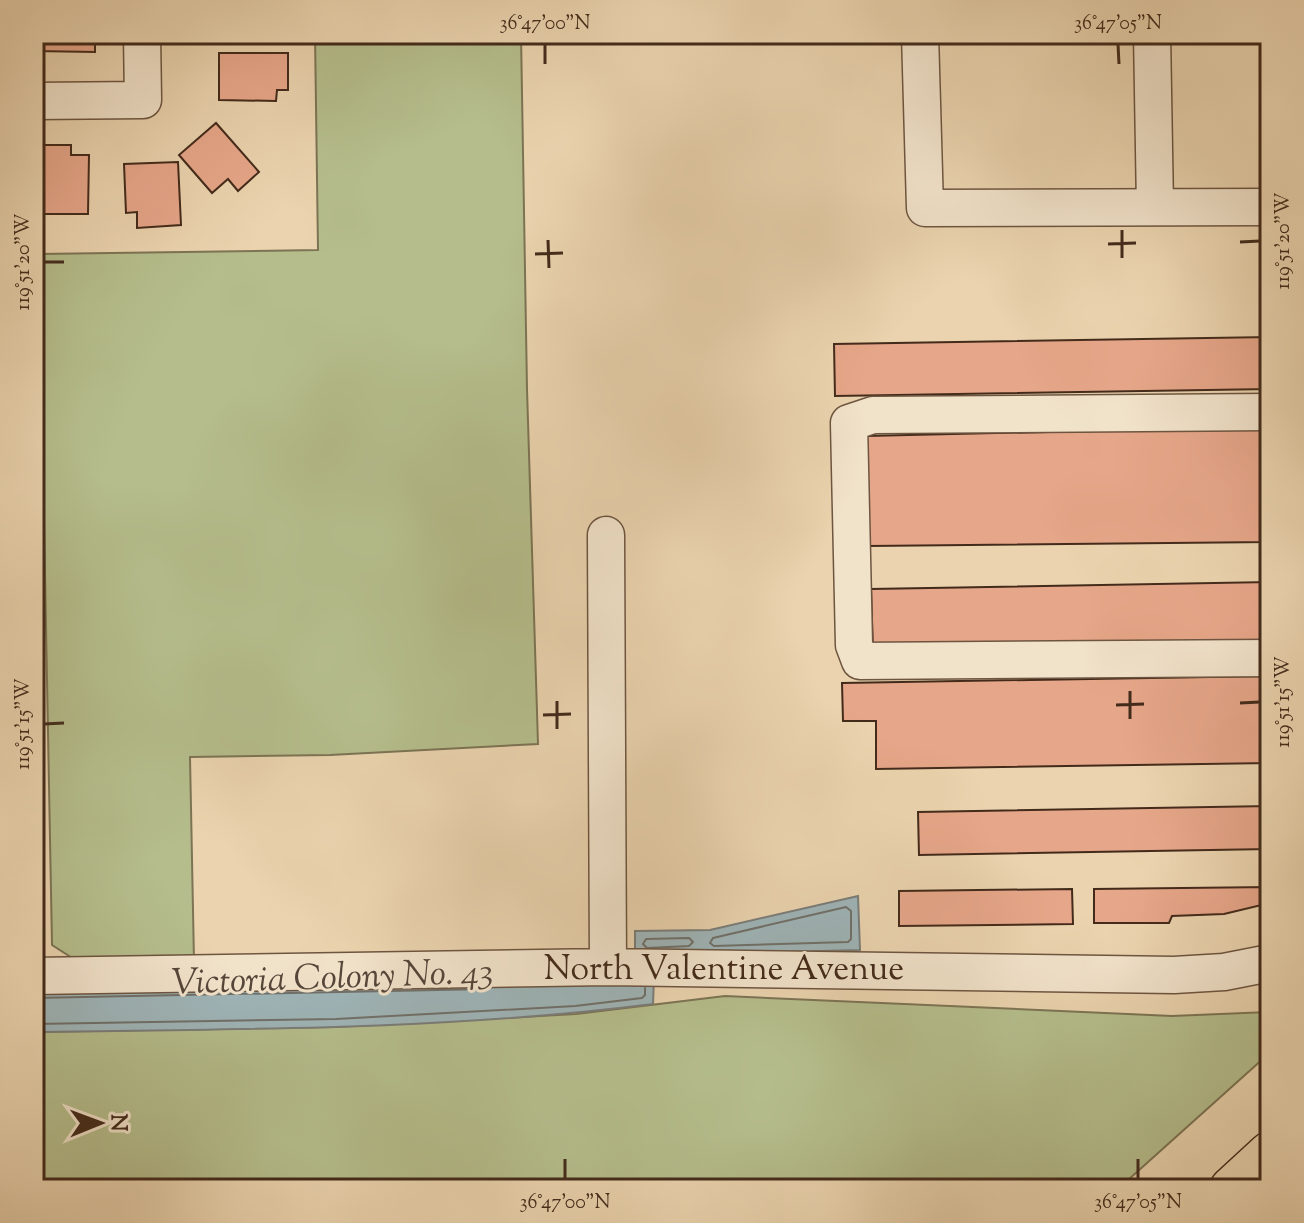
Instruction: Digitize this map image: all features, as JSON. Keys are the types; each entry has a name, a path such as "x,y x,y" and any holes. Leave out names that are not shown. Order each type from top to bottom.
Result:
{"highway":[{"path":"1232,1189 1270,1154"}],"street":[{"path":"34,101 143,100 142,34"},
{"path":"920,34 925,208 1270,207"},
{"path":"1152,34 1155,207"},
{"path":"1270,412 873,415 849,423 854,645 860,661 1270,658"},
{"path":"606,535 608,967"},
{"path":"34,949 34,976"},
{"name":"North Valentine Avenue","path":"34,976 608,967 1174,975 1224,972 1270,963"}],"green space":[{"path":"315,34 521,34 527,389 538,744 330,755 190,757 194,961 80,963 52,945 39,254 318,250"},
{"path":"725,996 1172,1016 1268,1012 1265,1057 1118,1189 34,1189 34,1032 336,1027 576,1014"}],"water":[{"path":"858,896 860,950 635,956 635,931 710,930"},
{"path":"654,978 653,1004 576,1013 344,1027 34,1032 34,990"}],"building":[{"path":"34,34 95,34 95,52 34,51"},
{"path":"209,34 285,34 285,44 209,44"},
{"path":"219,53 288,53 288,90 277,90 276,101 219,100"},
{"path":"216,123 259,172 238,191 228,179 212,193 179,155"},
{"path":"44,145 71,145 71,155 89,155 88,214 43,214"},
{"path":"178,162 181,225 137,228 137,212 126,213 124,164"},
{"path":"1270,337 1270,389 835,396 834,344"},
{"path":"1270,427 1270,542 868,546 865,436"},
{"path":"1270,582 1270,644 873,651 871,589"},
{"path":"1270,676 1270,763 876,769 876,721 843,721 842,683"},
{"path":"1270,806 1270,849 919,855 918,812"},
{"path":"1270,887 1270,903 1224,914 1172,916 1169,923 1094,923 1094,889"},
{"path":"1072,889 1073,924 899,926 899,891"}],"water label":[{"name":"Victoria Colony No. 43","path":"332,979"}]}
